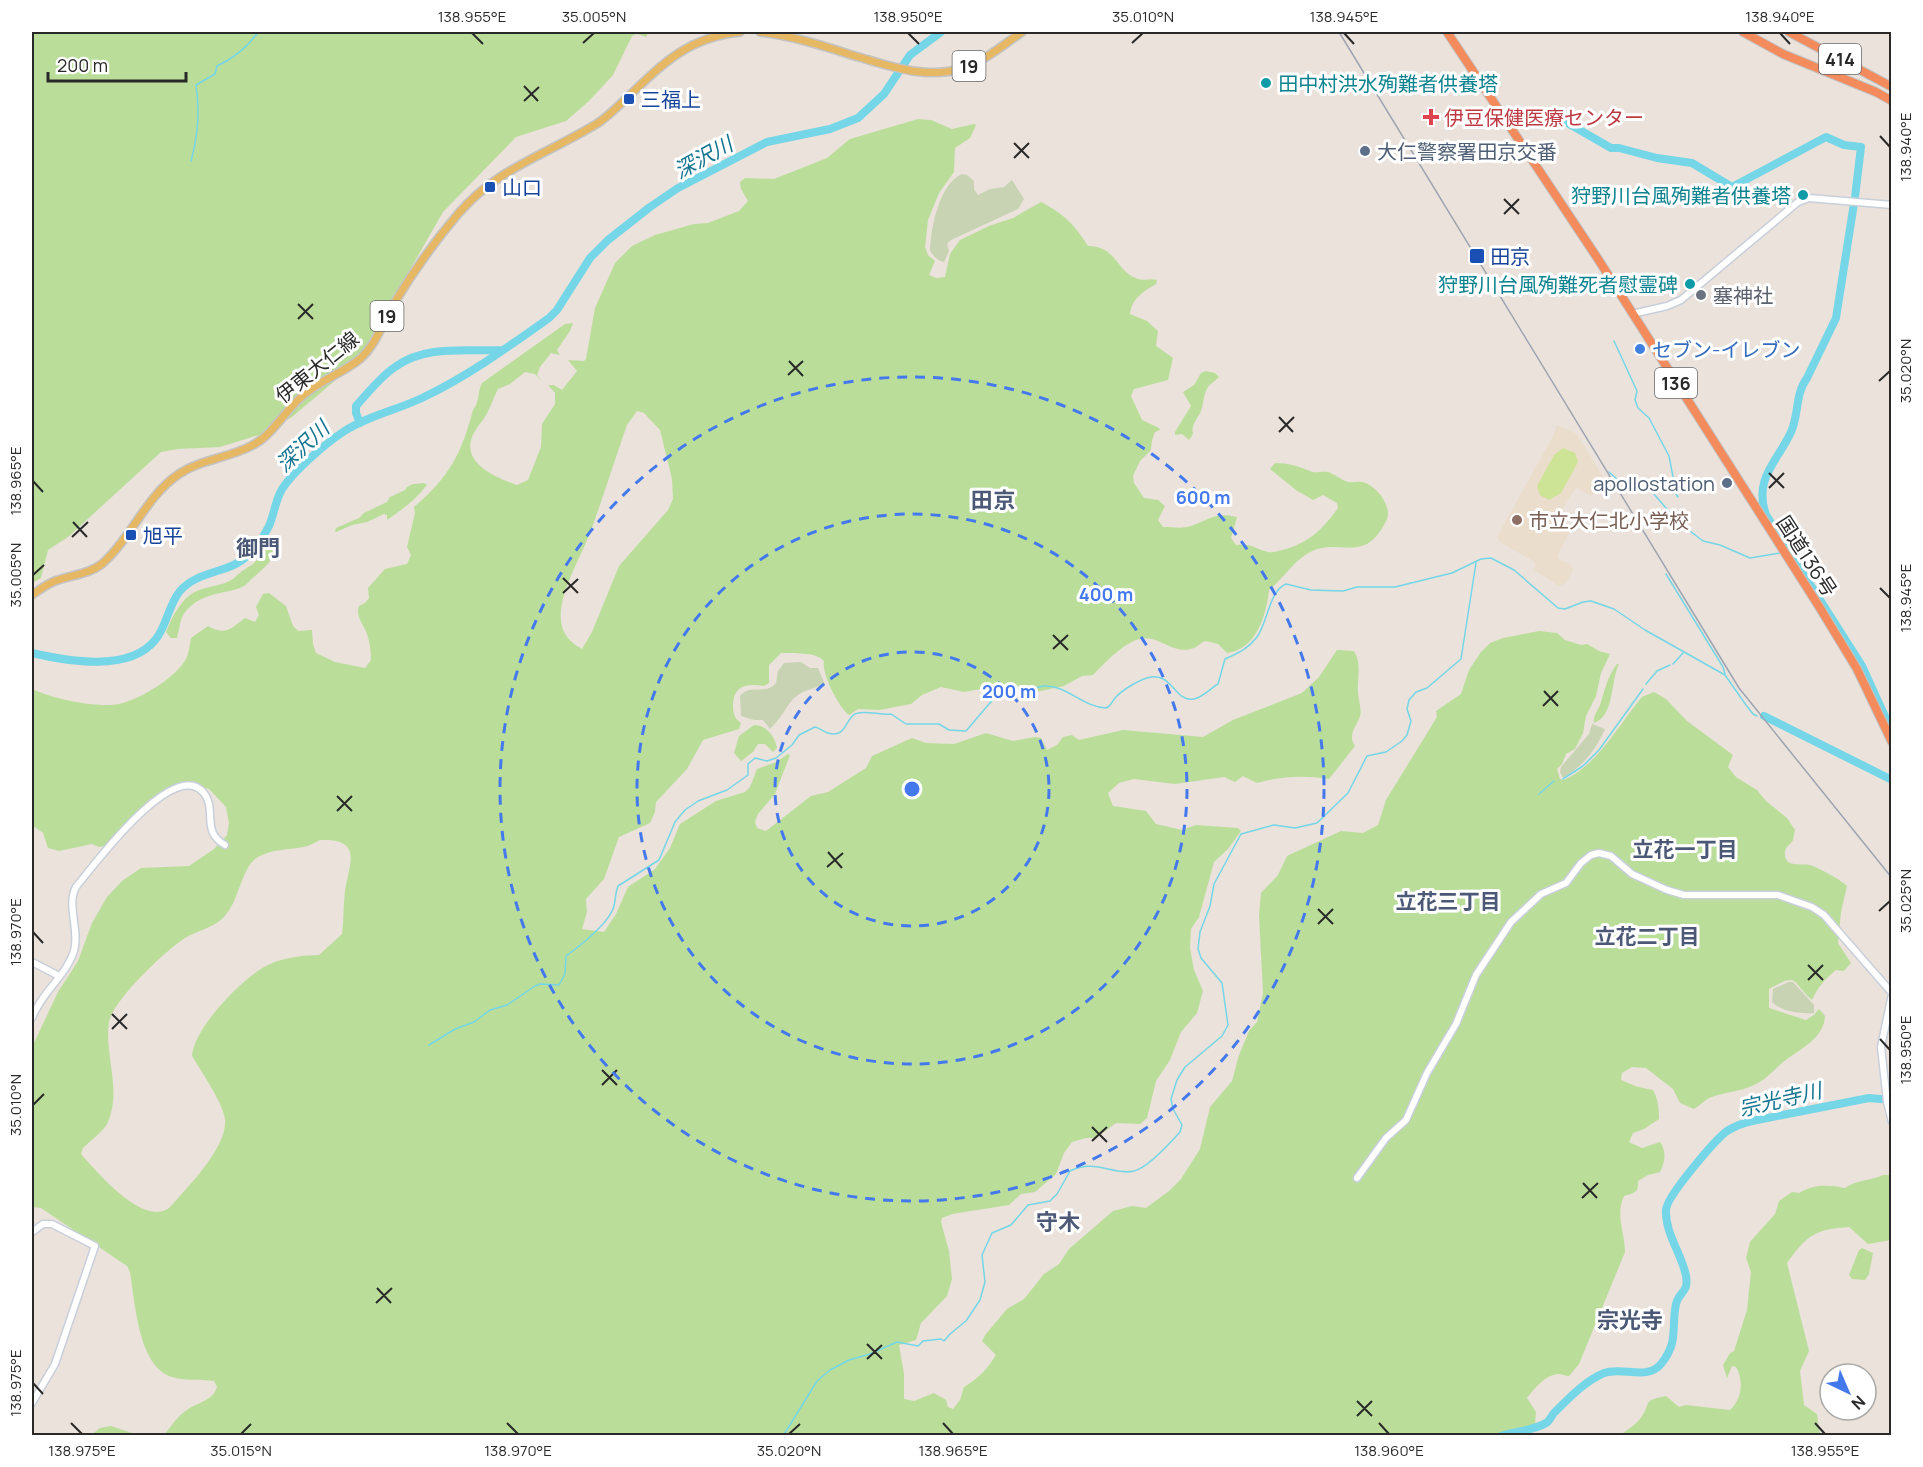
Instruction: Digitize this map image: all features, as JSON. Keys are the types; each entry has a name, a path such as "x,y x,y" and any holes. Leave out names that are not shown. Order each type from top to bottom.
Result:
{"highway":[{"name":"国道136号","path":"1448,32 1632,314 1850,656 1892,742"},
{"path":"1746,32 1783,54 1892,100"},
{"name":"414","path":"1789,32 1892,87"}],"main road":[{"name":"伊東大仁線","path":"32,595 55,581 100,566 157,495 174,478 192,467 255,444 307,392 341,373 360,359 372,345 403,290 447,227 489,184 515,167 603,119 680,51 706,38 740,32"},
{"name":"19","path":"760,32 796,39 891,66 933,74 965,68 1022,32"}],"street":[{"path":"1632,314 1667,306 1683,299 1798,202 1809,198 1892,205"},
{"path":"32,1018 38,1004 71,958 75,943 72,899 74,891 134,819 153,801 183,785 198,788 207,798 213,834 225,845"},
{"path":"1357,1178 1386,1138 1406,1120 1427,1073 1456,1024 1476,975 1511,922 1541,894 1562,886 1584,860 1595,853 1611,856 1632,874 1684,895 1771,894 1812,907 1824,915 1892,994 1881,1047 1887,1102 1892,1122"},
{"path":"32,962 59,976"},
{"path":"32,1232 43,1224 52,1224 95,1246 55,1364 32,1403"}],"shaded area":[{"path":"1557,425 1577,434 1603,477 1591,496 1576,487 1557,518 1572,527 1558,559 1571,565 1573,570 1566,583 1559,586 1534,570 1533,561 1500,542 1497,537"}],"green space":[{"path":"32,32 649,32 646,37 637,34 632,36 613,75 589,101 566,121 516,137 443,212 357,362 292,417 262,434 220,447 161,452 68,537 48,550 41,578 32,583"},
{"path":"918,119 931,120 952,129 976,125 970,138 955,148 954,172 939,193 928,220 925,247 928,255 935,261 929,275 936,278 945,277 950,254 960,240 989,226 1013,218 1041,202 1068,221 1088,246 1105,250 1131,276 1140,280 1157,280 1156,284 1136,300 1130,314 1147,321 1158,331 1156,346 1173,358 1168,380 1134,389 1131,396 1142,420 1160,430 1155,432 1151,450 1140,461 1133,476 1134,483 1144,498 1158,500 1165,506 1158,520 1163,527 1188,527 1223,515 1237,517 1231,538 1236,545 1271,552 1307,540 1332,516 1338,508 1337,503 1323,495 1313,500 1296,490 1270,469 1275,463 1293,465 1314,472 1328,472 1348,482 1368,484 1383,498 1388,511 1382,529 1367,544 1356,547 1322,548 1299,560 1269,590 1262,620 1253,638 1246,645 1227,653 1218,644 1206,641 1194,648 1183,650 1144,638 1128,644 1093,675 1082,676 1064,686 1027,694 986,688 964,692 941,687 922,695 911,704 879,710 858,709 849,715 840,705 832,690 825,674 824,661 810,654 781,653 769,665 769,683 764,686 742,687 735,694 733,709 736,718 741,723 739,729 703,740 687,769 656,802 650,823 619,837 604,879 586,899 587,912 582,929 604,932 616,914 628,887 655,869 670,848 680,824 716,801 745,792 750,787 757,769 776,762 788,754 790,755 775,794 758,814 755,822 757,828 766,831 811,796 828,792 866,768 872,756 912,738 926,743 954,744 986,733 1013,741 1035,737 1041,738 1047,750 1057,745 1063,737 1072,735 1079,740 1123,730 1203,737 1233,720 1302,693 1319,677 1337,650 1354,651 1359,666 1358,692 1361,710 1352,734 1355,746 1329,779 1293,777 1257,783 1243,776 1235,782 1224,777 1175,784 1134,779 1119,783 1108,793 1113,806 1146,811 1156,824 1182,830 1196,825 1238,828 1241,831 1228,849 1214,862 1199,917 1191,929 1190,948 1194,970 1203,991 1197,1013 1181,1032 1170,1060 1156,1081 1147,1118 1140,1124 1116,1123 1096,1138 1072,1142 1064,1153 1056,1174 1035,1192 1021,1194 1009,1205 952,1214 942,1218 952,1279 947,1296 921,1323 916,1340 899,1345 904,1374 904,1399 914,1401 934,1393 946,1400 948,1407 953,1409 960,1400 964,1387 982,1373 996,1355 982,1341 1007,1309 1024,1299 1044,1274 1059,1264 1069,1249 1113,1211 1132,1206 1146,1208 1181,1179 1200,1149 1210,1107 1232,1081 1249,1031 1257,1022 1263,993 1259,916 1261,893 1278,875 1287,856 1341,831 1363,833 1378,825 1386,800 1437,717 1436,711 1461,694 1469,670 1490,643 1539,631 1557,633 1565,640 1581,645 1587,644 1610,654 1601,673 1596,696 1586,716 1583,733 1575,749 1566,754 1557,769 1560,779 1564,780 1576,773 1598,754 1642,697 1654,692 1666,699 1687,721 1733,755 1728,767 1736,777 1757,790 1766,801 1787,818 1795,830 1793,840 1785,851 1787,860 1793,864 1813,866 1847,886 1841,912 1838,943 1851,963 1844,971 1836,970 1828,977 1812,1000 1794,981 1785,981 1769,989 1769,1008 1806,1020 1819,1009 1825,1016 1821,1030 1811,1042 1759,1083 1709,1098 1694,1109 1680,1103 1673,1089 1646,1068 1632,1067 1622,1073 1621,1080 1653,1090 1658,1108 1659,1119 1633,1133 1629,1142 1642,1148 1660,1142 1664,1153 1663,1164 1660,1172 1638,1181 1638,1188 1635,1192 1624,1196 1621,1203 1620,1217 1625,1252 1579,1364 1569,1376 1559,1374 1545,1379 1527,1398 1536,1412 1535,1424 1495,1436 164,1435 180,1415 209,1398 217,1387 214,1381 177,1378 161,1371 145,1347 140,1332 127,1266 41,1208 32,1207 32,1047 58,992 78,961 92,923 107,897 122,881 141,868 189,866 214,849 227,835 229,823 226,807 209,789 181,782 157,798 115,844 99,847 92,844 59,851 48,848 43,833 32,825 32,689 87,704 110,705 127,702 157,686 176,672 187,657 191,638 208,626 224,631 245,618 255,622 259,615 256,607 263,594 269,593 286,606 293,626 298,631 312,630 316,653 335,662 365,668 371,660 371,650 359,617 359,606 369,598 368,588 385,569 407,564 411,555 407,547 415,513 414,507 436,486 452,464 464,440 482,383 565,324 573,323 557,350 560,355 551,353 540,367 537,375 542,381 535,374 525,372 510,384 498,389 471,442 474,459 481,466 517,485 528,480 541,447 542,424 555,404 555,393 548,385 554,385 562,390 577,371 568,360 584,361 586,359 595,308 615,263 632,246 655,235 694,224 708,223 739,211 748,201 740,182 745,178 774,179 827,158 850,139","holes":["637,411 644,413 660,430 672,479 673,499 668,510 619,566 592,632 582,649 571,641 563,630 561,621 563,599 591,530 627,425","320,840 343,843 350,855 344,896 342,934 319,955 277,961 264,967 231,994 209,1019 195,1045 192,1056 223,1112 224,1130 220,1142 205,1166 169,1208 158,1212 134,1204 109,1184 81,1154 83,1148 106,1125 112,1110 113,1084 108,1034 109,1022 113,1013 141,976 166,953 185,938 222,919 233,904 252,862 263,854 305,847"]},
{"path":"962,174 974,181 974,189 978,195 990,189 1004,187 1012,180 1024,199 1018,209 951,240 947,244 949,251 944,262 936,258 930,250 934,219 947,187"},
{"path":"1206,371 1215,373 1219,377 1206,390 1193,434 1189,440 1182,434 1175,435 1191,406 1183,392 1194,385 1201,373"},
{"path":"1563,448 1575,453 1578,462 1561,493 1549,500 1540,495 1537,486 1554,455"},
{"path":"424,483 427,485 418,495 387,520 387,515 384,514 367,522 335,531 336,528 387,502 390,497 407,487"},
{"path":"273,541 275,542 274,553 270,562 263,569 242,587 195,602 183,615 177,638 171,638 166,632 174,614 187,598 197,591 233,579 255,562"},
{"path":"801,662 810,668 818,668 825,685 802,693 791,701 770,729 763,720 741,716 740,696 744,692 772,687 784,663"},
{"path":"1619,664 1609,706 1601,719 1594,723 1609,679"},
{"path":"1592,724 1605,729 1601,737 1583,763 1563,778 1560,772 1561,767 1589,734"},
{"path":"754,725 770,732 777,748 773,752 765,744 758,744 753,752 741,761 734,753 739,736"},
{"path":"1793,982 1814,1005 1814,1013 1792,1012 1772,1002 1773,989"},
{"path":"1891,1175 1891,1240 1868,1244 1849,1227 1827,1230 1806,1240 1787,1263 1809,1351 1800,1371 1804,1405 1817,1414 1820,1435 1620,1435 1639,1420 1649,1402 1658,1398 1666,1396 1679,1407 1686,1405 1730,1410 1734,1406 1741,1384 1739,1372 1736,1367 1732,1366 1727,1378 1723,1365 1730,1353 1734,1351 1747,1310 1751,1272 1746,1258 1750,1242 1775,1214 1779,1201 1792,1192 1799,1193 1821,1186 1845,1188 1853,1183"},
{"path":"1862,1248 1873,1253 1869,1274 1865,1280 1852,1279 1849,1275 1859,1250"},
{"path":"111,1426 138,1435 91,1435 100,1428"}],"waterway":[{"path":"191,161 198,123 196,85 215,74 217,66 240,52 258,32"},
{"name":"深沢川","path":"32,653 62,659 97,662 131,657 145,650 159,634 180,591 197,579 244,559 254,549 269,526 279,495 286,484 327,444 362,422 412,402 455,380 549,318 557,310 590,258 608,240 678,188 767,142 830,129 858,118 884,94 910,55 941,32"},
{"path":"1564,121 1611,148 1692,163 1732,187 1826,137 1844,145 1861,147 1836,318 1803,384 1791,432 1765,480 1763,502 1766,515 1862,666 1892,732"},
{"path":"1614,341 1637,391 1635,400 1638,408 1649,418 1669,456 1674,482 1673,490 1678,497"},
{"name":"深沢川","path":"360,423 356,406 384,375 407,360 434,352 503,350"},
{"path":"1609,472 1618,480 1643,490"},
{"path":"1648,487 1677,521 1703,541 1720,545 1750,558 1780,553"},
{"path":"429,1045 455,1029 474,1022 490,1010 507,1005 535,986 559,985 565,974 566,956 605,922 613,909 618,886 659,860 675,822 685,810 698,801 727,790 748,775 748,764 755,758 767,761 776,758 792,745 799,735 815,727 828,733 839,733 858,713 891,714 906,724 939,724 949,730 966,731 995,697 1043,686 1059,688 1089,704 1106,708 1132,685 1147,678 1158,677 1164,679 1183,697 1194,699 1218,684 1225,659 1254,641 1261,631 1272,600 1280,588 1286,584 1311,590 1343,591 1357,587 1395,587 1452,573 1481,559 1491,558 1514,570 1558,608 1565,609 1591,601 1614,609 1645,630 1725,675 1753,714 1757,716"},
{"path":"783,1436 817,1381 830,1370 849,1360 897,1342 918,1346 923,1341 941,1339 944,1341 966,1321 980,1300 985,1282 982,1255 992,1233 1011,1225 1028,1205 1050,1201 1057,1194 1070,1171 1087,1166 1127,1172 1140,1169 1180,1132 1182,1125 1173,1109 1171,1099 1177,1080 1185,1067 1222,1036 1228,1025 1222,983 1201,958 1198,949 1200,932 1210,906 1214,884 1241,834 1274,825 1295,828 1317,823 1348,793 1367,756 1386,752 1407,735 1411,721 1407,709 1409,700 1416,692 1427,688 1461,659 1476,563"},
{"path":"1666,574 1723,667 1725,674"},
{"path":"1673,664 1683,653"},
{"path":"1646,684 1657,671 1670,665"},
{"path":"1563,779 1583,766 1599,750 1643,689"},
{"path":"1764,716 1892,780"},
{"path":"1539,794 1554,781"},
{"name":"宗光寺川","path":"1501,1436 1546,1423 1578,1390 1604,1373 1611,1371 1649,1372 1661,1364 1667,1356 1672,1342 1676,1304 1687,1282 1668,1227 1666,1210 1682,1182 1721,1136 1739,1125 1752,1121 1869,1098 1892,1100"}],"railway":[{"path":"1339,32 1739,688 1892,878"}],"place":[{"name":"田中村洪水殉難者供養塔","path":"1266,83"},
{"name":"三福上","path":"629,99"},
{"name":"伊豆保健医療センター","path":"1431,117"},
{"name":"大仁警察署田京交番","path":"1365,151"},
{"name":"山口","path":"490,187"},
{"name":"狩野川台風殉難者供養塔","path":"1803,195"},
{"name":"田京","path":"1477,256"},
{"name":"狩野川台風殉難死者慰霊碑","path":"1690,284"},
{"name":"塞神社","path":"1701,295"},
{"name":"セブン-イレブン","path":"1640,349"},
{"name":"apollostation","path":"1727,483"},
{"name":"市立大仁北小学校","path":"1517,520"},
{"name":"旭平","path":"131,535"}],"district":[{"name":"田京","path":"993,500"},
{"name":"御門","path":"258,548"},
{"name":"立花一丁目","path":"1685,849"},
{"name":"立花三丁目","path":"1448,901"},
{"name":"立花二丁目","path":"1647,936"},
{"name":"守木","path":"1058,1222"},
{"name":"宗光寺","path":"1630,1320"}]}
